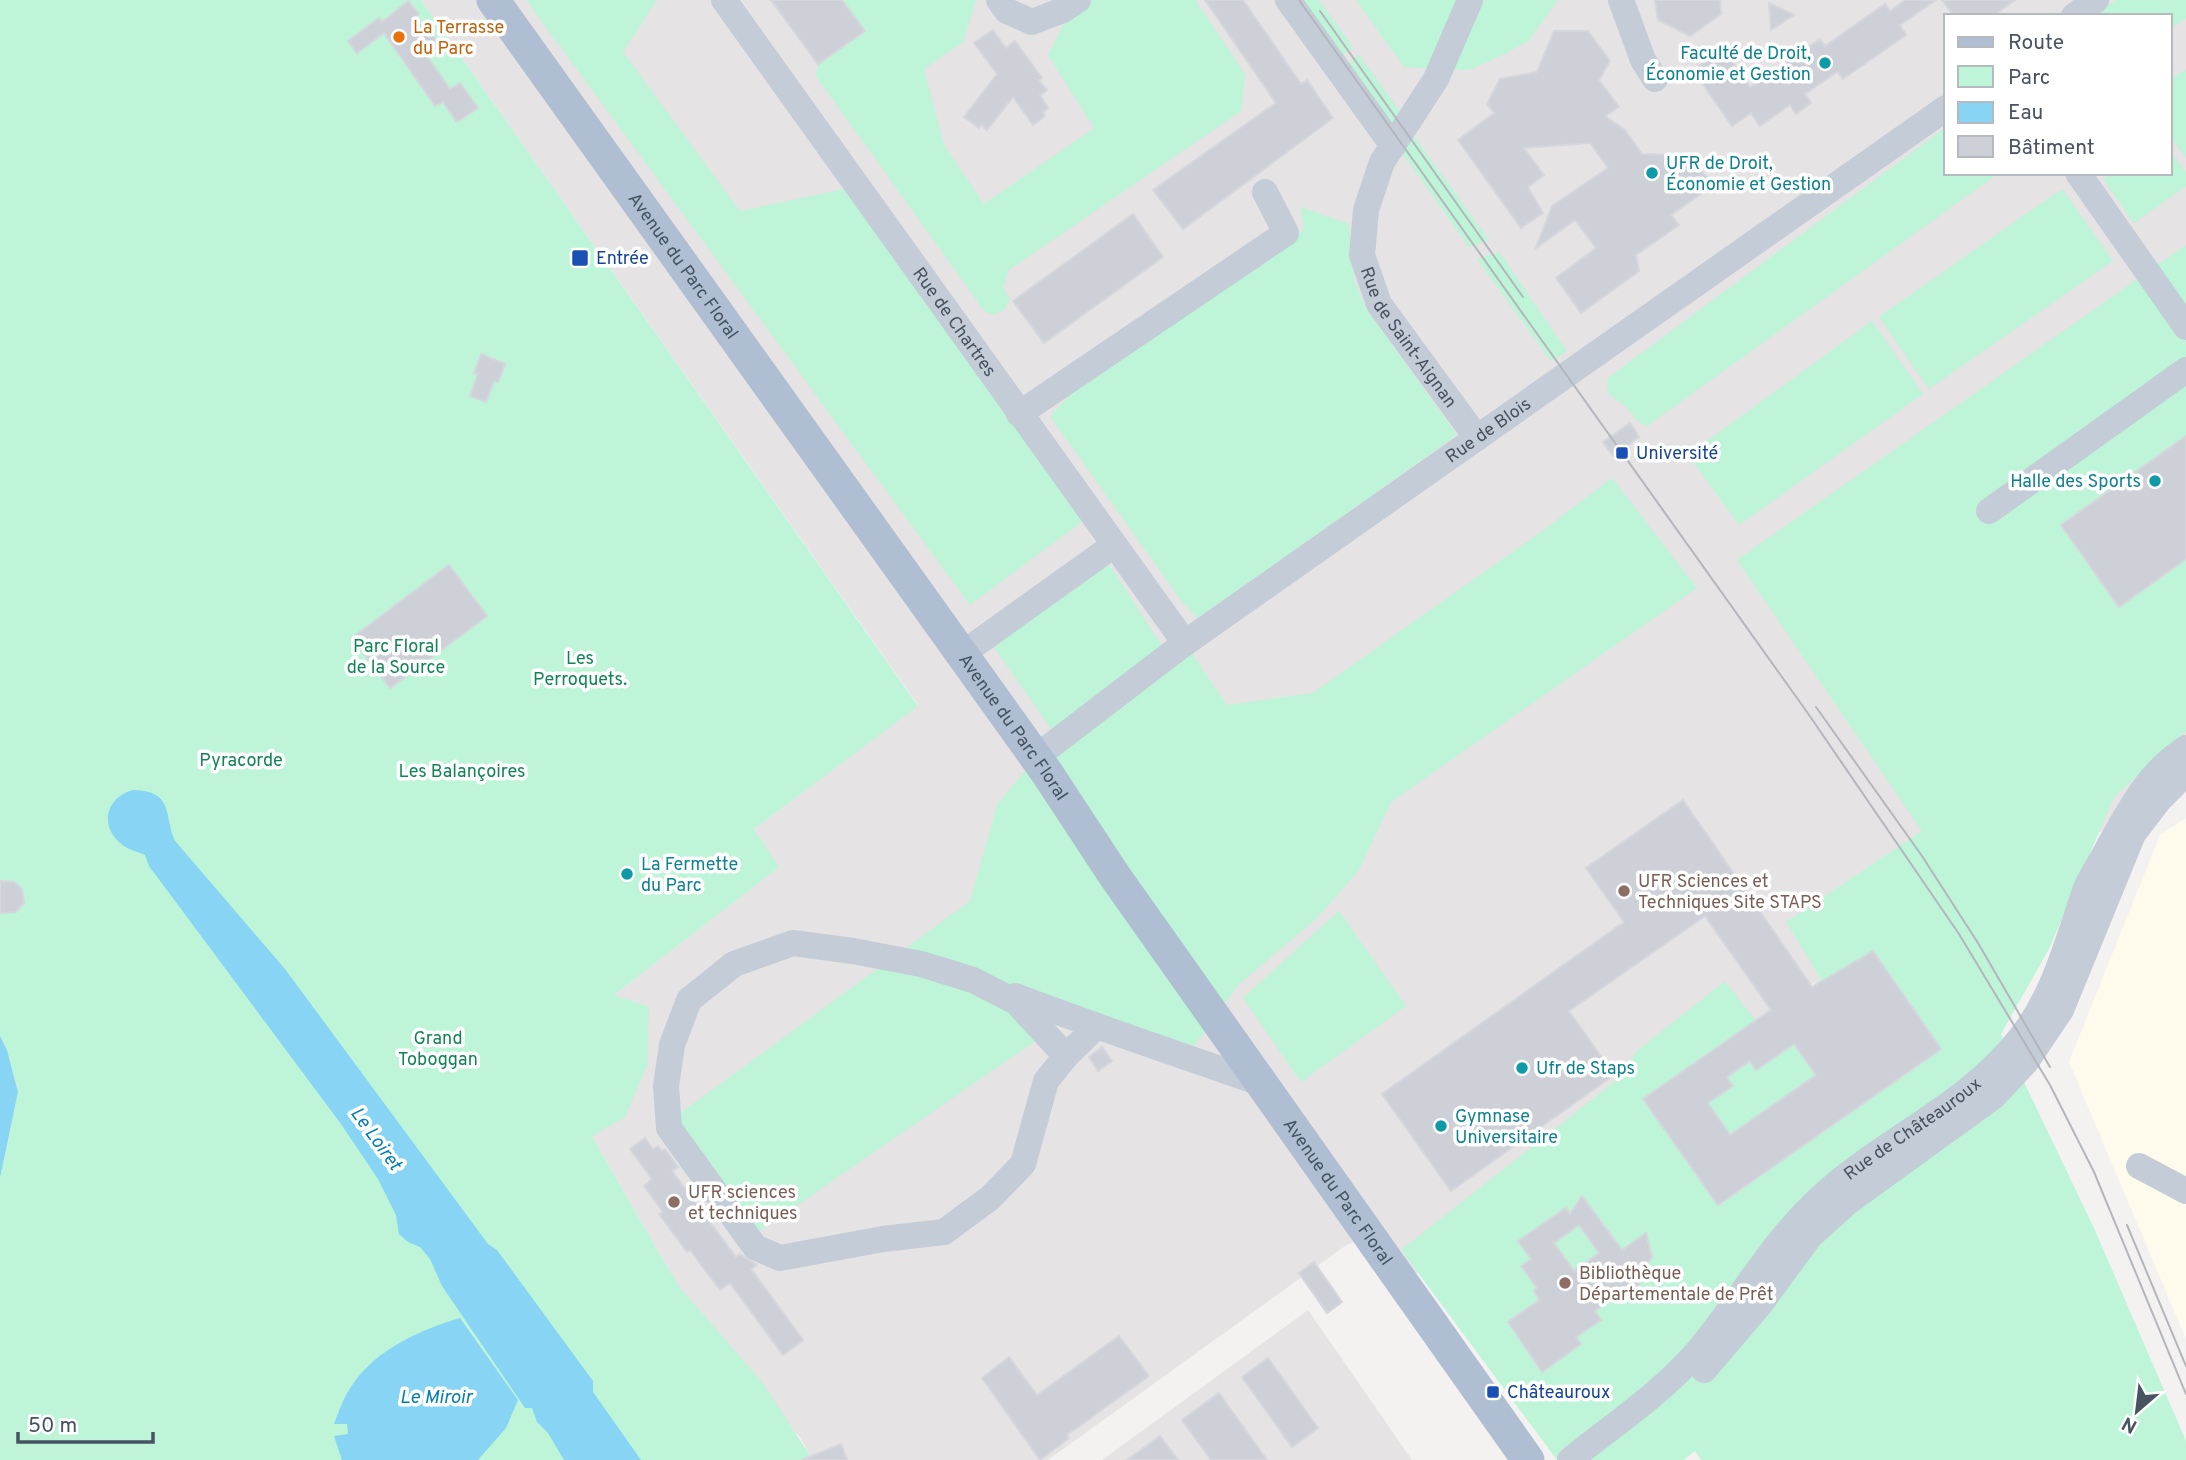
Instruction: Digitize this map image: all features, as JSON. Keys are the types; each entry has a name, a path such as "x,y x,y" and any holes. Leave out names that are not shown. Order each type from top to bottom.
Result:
{"main road":[{"name":"Avenue du Parc Floral","path":"493,0 1036,757 1114,875 1528,1460"}],"street":[{"name":"Rue de Chartres","path":"723,0 1185,643"},
{"path":"999,0 1007,11 1032,22 1063,10 1078,0"},
{"path":"1288,0 1393,146"},
{"name":"Rue de Saint-Aignan","path":"1470,0 1436,79 1382,162 1366,210 1362,255 1379,304 1477,438"},
{"path":"1621,0 1643,60 1655,79"},
{"path":"2077,14 2096,0"},
{"name":"Rue de Blois","path":"1036,757 1185,643 1944,109"},
{"path":"2079,175 2186,327"},
{"path":"1019,414 1286,233 1265,192"},
{"path":"1989,511 2186,370"},
{"path":"962,654 1114,545"},
{"name":"Rue de Châteauroux","path":"1570,1460 1676,1375 1706,1341 1790,1227 1821,1197 1876,1154 1972,1088 2016,1044 2042,1003 2074,930 2087,886 2141,789 2170,758 2186,748"},
{"name":"Rue de Châteauroux","path":"1599,1460 1691,1383 1761,1303 1810,1236 1848,1202 1993,1097 2026,1062 2061,1010 2133,834 2159,800 2186,773"},
{"path":"1096,1027 1066,1056 1046,1081 1023,1164 990,1198 944,1231 780,1258 755,1247 668,1128 666,1086 672,1045 689,1000 734,964 793,943 921,964 973,980 1096,1027 1260,1083"},
{"path":"973,980 1016,1002 1066,1056"},
{"path":"1191,1059 1210,1053 1216,1044 1221,1025"},
{"path":"2139,1166 2186,1191"}],"shaded area":[{"path":"421,0 2186,0 2186,748 2118,823 1986,888 1877,953 1801,989 1736,1034 1398,1285 1355,1241 1345,1246 1048,1460 813,1460 801,1439 681,1289 562,1083 551,1044 779,867 753,830 918,705"},
{"path":"2186,818 2186,1339 2069,1062 2160,835"},
{"path":"1308,1310 1412,1460 1102,1460"}],"green space":[{"name":"Parc Floral de la Source","path":"0,0 421,0 918,706 754,829 779,867 614,995 649,1007 647,1065 625,1117 592,1136 681,1289 762,1382 813,1460 0,1460 0,1178 18,1092 7,1050 0,1036"},
{"path":"526,0 657,0 623,52 740,211 849,188 1083,521 970,605"},
{"path":"842,0 976,0 963,42 924,69 944,145 984,204 1094,128 1048,55 1068,16 1092,0 1195,0 1245,74 1241,111 1009,270 1003,287 1010,299 1005,309 994,315 985,312 816,76 818,64 865,31"},
{"path":"1294,0 1319,0 1353,48 1336,60"},
{"path":"1356,0 1558,0 1529,40 1469,70 1404,67"},
{"path":"2116,0 2186,0 2186,18 2172,28 2172,14 2097,14"},
{"path":"1359,55 1403,116 1390,135 1341,68"},
{"path":"2186,69 2186,158 2172,139 2172,79"},
{"path":"1944,128 1944,175 1996,175 1647,426 1607,391 1608,378"},
{"path":"1411,132 1489,240 1469,247 1400,150"},
{"path":"2172,154 2186,173 2186,186 2134,223 2103,179 2109,175 2172,175"},
{"path":"2062,189 2113,261 1929,389 1879,317"},
{"path":"1301,207 1349,224 1354,280 1367,310 1457,435 1198,618 1183,603 1050,416 1072,393 1304,230"},
{"path":"2186,245 2186,731 2114,797 2049,949 2001,1034 2094,1228 2186,1441 2186,1460 1701,1460 1695,1451 1684,1460 1557,1460 1401,1250 1617,1080 1636,1052 1725,981 1758,1024 1821,979 1786,922 1922,831 1737,560"},
{"path":"1499,252 1567,351 1551,361 1477,259"},
{"path":"1872,321 1923,394 1739,525 1688,455"},
{"path":"1612,478 1697,588 1391,802 1359,870 1317,918 1238,985 1185,1059 1066,1020 748,1239 667,1123 970,901 997,805 1036,757 1185,643 1227,705 1313,693 1545,529"},
{"path":"1109,564 1162,646 1052,730 993,646"},
{"path":"1339,911 1406,1006 1301,1082 1243,998"}],"water":[{"name":"Le Loiret","path":"133,790 156,795 162,801 176,842 285,969 488,1244 497,1250 593,1381 593,1392 641,1460 564,1460 548,1433 537,1422 532,1408 525,1408 442,1286 430,1259 420,1247 399,1234 396,1215 378,1179 341,1124 149,866 145,855 124,846 116,839 108,823 108,815 116,800"},
{"path":"0,1036 7,1050 18,1092 0,1178"},
{"name":"Le Miroir","path":"460,1318 518,1400 506,1428 478,1460 342,1460 334,1436 348,1434 347,1424 334,1424 353,1384 374,1361 400,1342"}],"building":[{"path":"771,0 842,0 865,31 818,64"},
{"path":"1205,0 1243,0 1301,84 1307,80 1333,118 1183,229 1153,190 1276,103"},
{"path":"1655,0 1720,0 1721,14 1690,36 1658,20"},
{"name":"Faculté de Droit, Économie et Gestion","path":"1905,0 1936,0 1900,25 1906,35 1843,79 1837,72 1805,94 1811,103 1796,114 1790,105 1760,126 1751,113 1732,126 1693,70 1724,49 1750,87 1820,39 1825,46 1885,4 1890,11"},
{"path":"1942,0 2015,0 1996,14 1952,14"},
{"path":"408,1 419,14 415,20 440,43 427,56 450,89 460,83 478,108 457,122 443,102 435,106 384,33 357,53 348,41 379,18 382,22"},
{"path":"1769,3 1794,15 1771,30"},
{"path":"993,30 1006,48 1015,41 1042,78 1039,80 1047,90 1040,95 1048,108 1043,112 1045,116 1033,125 1013,97 987,130 981,125 979,128 964,117 997,74 974,43"},
{"name":"UFR de Droit, Économie et Gestion","path":"1554,31 1588,31 1610,61 1599,80 1619,107 1605,116 1625,130 1642,154 1672,155 1682,159 1701,171 1714,185 1671,215 1679,225 1636,255 1639,271 1581,313 1556,278 1596,248 1575,220 1536,248 1552,206 1608,168 1590,143 1524,148 1544,175 1528,187 1543,213 1521,228 1458,140 1494,113 1487,104 1500,79 1537,72"},
{"path":"1133,214 1163,257 1044,343 1013,301"},
{"path":"481,354 505,364 498,382 494,381 486,402 470,396 478,374 474,373"},
{"path":"1630,423 1639,437 1613,456 1603,442"},
{"name":"Halle des Sports","path":"2186,436 2186,559 2119,607 2061,525"},
{"path":"449,565 487,616 390,688 352,638"},
{"path":"1683,800 1812,987 1873,951 1941,1049 1718,1205 1643,1099 1771,1010 1705,916 1569,1011 1614,1075 1451,1191 1382,1094 1624,922 1586,868","holes":["1794,1044 1816,1075 1730,1135 1708,1103 1733,1086 1727,1077 1750,1061 1756,1070"]},
{"path":"0,881 14,882 22,889 24,903 16,912 0,913"},
{"path":"1102,1047 1112,1061 1098,1071 1089,1057"},
{"path":"645,1138 653,1149 658,1146 662,1151 665,1149 678,1167 672,1171 736,1257 740,1254 757,1265 751,1269 803,1340 783,1355 730,1283 720,1290 659,1214 663,1212 644,1186 652,1179 630,1149"},
{"name":"Bibliothèque Départementale de Prêt","path":"1582,1196 1622,1250 1646,1233 1652,1257 1641,1274 1645,1280 1630,1290 1628,1287 1595,1311 1601,1320 1576,1337 1581,1344 1542,1372 1508,1322 1539,1300 1534,1291 1537,1288 1521,1266 1531,1259 1518,1241 1566,1208 1570,1214","holes":["1579,1225 1599,1253 1574,1271 1554,1243"]},
{"path":"1314,1262 1342,1302 1327,1313 1299,1273"},
{"path":"1119,1336 1149,1376 1067,1435 1069,1438 1040,1460 982,1378 1009,1357 1037,1395"},
{"path":"1268,1358 1318,1428 1292,1447 1242,1377"},
{"path":"1219,1393 1267,1460 1211,1460 1182,1420"},
{"path":"1160,1436 1178,1460 1127,1460"},
{"path":"841,1444 847,1460 802,1460"}],"tram line":[{"path":"1299,0 1807,712 1959,934 2050,1085 2094,1172 2186,1394"},
{"path":"1320,11 1523,297"},
{"path":"1816,707 1922,856 1978,943 2050,1067"},
{"path":"2127,1225 2186,1366"}],"place":[{"name":"La Terrasse du Parc","path":"399,37"},
{"name":"Faculté de Droit, Économie et Gestion","path":"1825,63"},
{"name":"UFR de Droit, Économie et Gestion","path":"1652,173"},
{"name":"Entrée","path":"580,258"},
{"name":"Université","path":"1622,453"},
{"name":"Halle des Sports","path":"2155,481"},
{"name":"La Fermette du Parc","path":"627,874"},
{"name":"UFR Sciences et Techniques Site STAPS","path":"1624,891"},
{"name":"Ufr de Staps","path":"1522,1068"},
{"name":"Gymnase Universitaire","path":"1441,1126"},
{"name":"UFR sciences et techniques","path":"674,1202"},
{"name":"Bibliothèque Départementale de Prêt","path":"1565,1283"},
{"name":"Châteauroux","path":"1493,1392"}],"park label":[{"name":"Les Perroquets.","path":"580,668"},
{"name":"Pyracorde","path":"241,760"},
{"name":"Les Balançoires","path":"462,771"},
{"name":"Grand Toboggan","path":"438,1048"}]}
